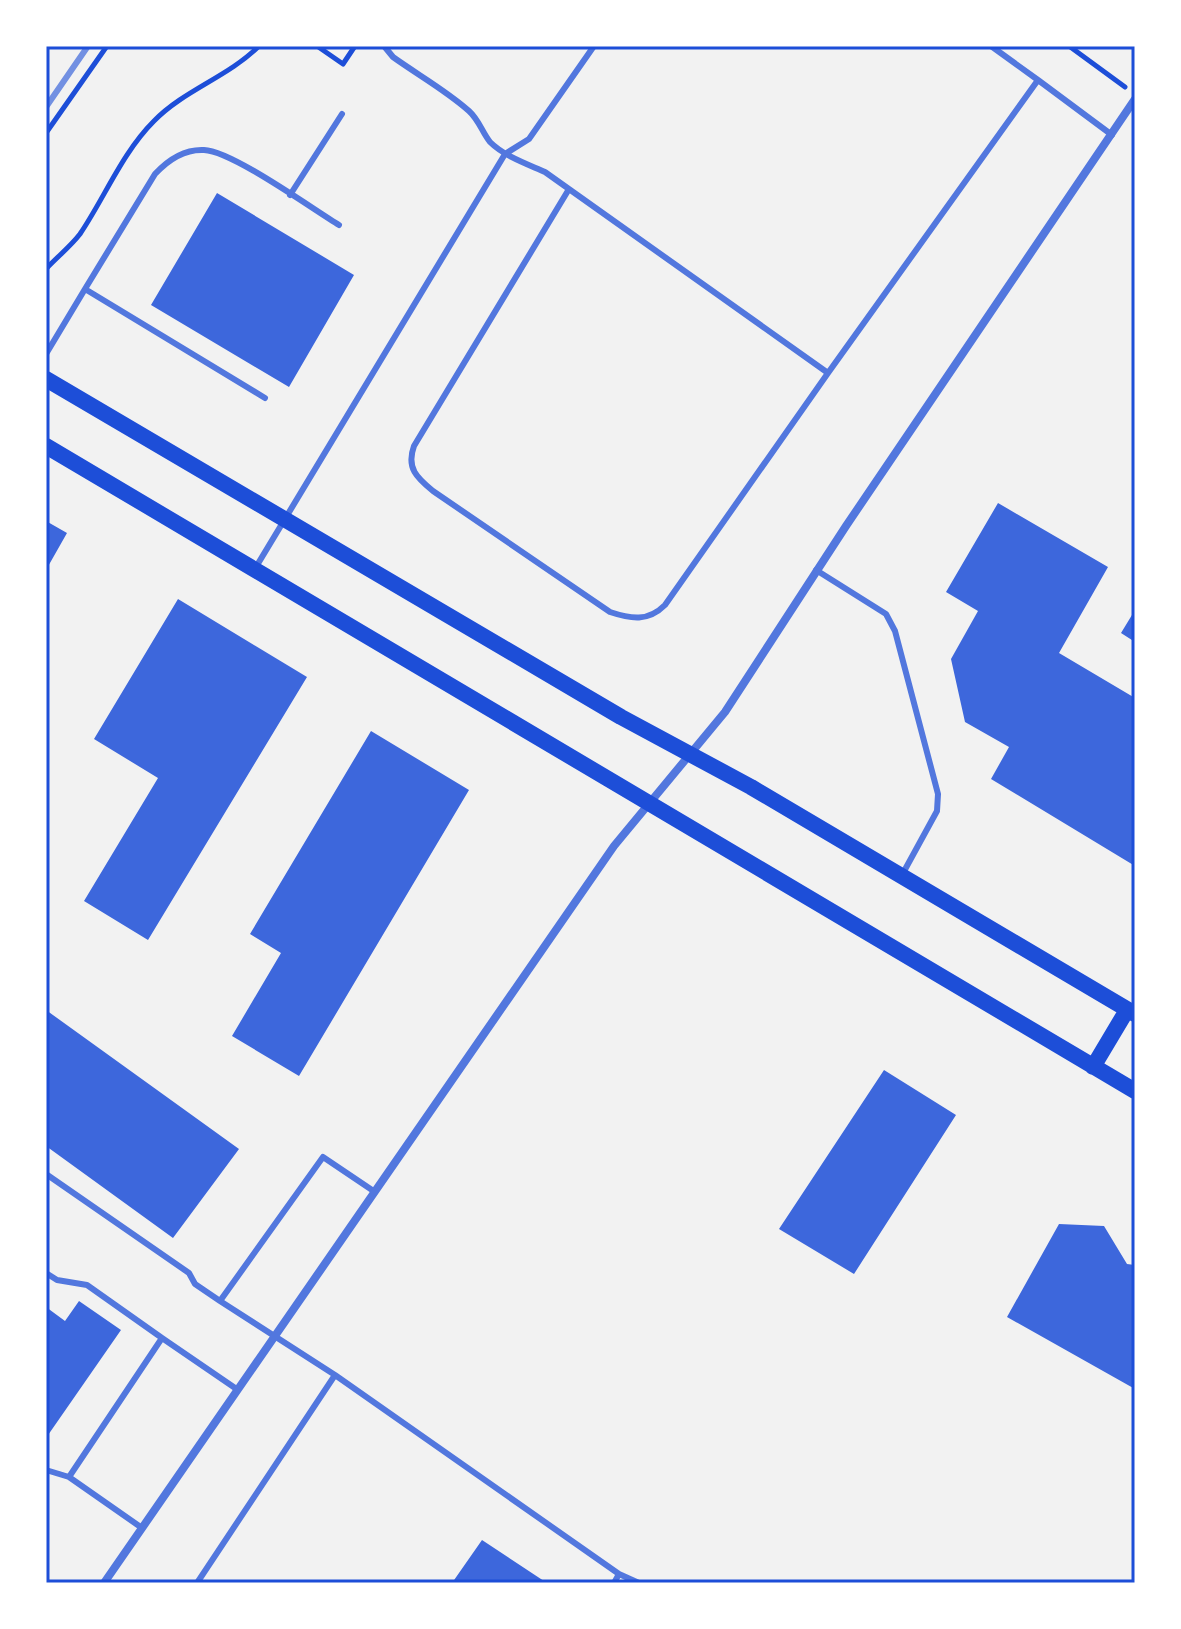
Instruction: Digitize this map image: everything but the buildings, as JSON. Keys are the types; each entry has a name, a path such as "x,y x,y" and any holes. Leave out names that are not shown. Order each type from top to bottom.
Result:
{"main road":[{"path":"46,379 621,717 692,754 902,875 1131,1012 1093,1067"},
{"path":"46,446 1135,1091"}],"street":[{"path":"104,1583 614,846 725,712 816,570 1135,99"}],"lane":[{"path":"384,46 393,57 467,109 480,123 488,140 505,154 545,172 828,373"},
{"path":"255,570 505,154 529,139 594,46"},
{"path":"991,46 1112,135"},
{"path":"569,189 414,446 411,465 414,474 433,491 610,612 630,618 651,616 665,605 1038,80"},
{"path":"290,195 342,114"},
{"path":"46,354 155,174 171,159 184,153 208,150 219,153 339,225"},
{"path":"85,289 265,398"},
{"path":"816,570 886,614 895,631 934,776 938,802 933,819 902,875"},
{"path":"220,1301 323,1157 375,1192"},
{"path":"46,1174 189,1273 195,1284 247,1320 277,1335 619,1574 639,1583"},
{"path":"46,1273 57,1280 87,1285 238,1390"},
{"path":"69,1477 162,1338"},
{"path":"197,1583 335,1375"},
{"path":"46,1470 69,1477 142,1528"},
{"path":"614,1583 619,1574"}],"path":[{"path":"46,133 107,46"},
{"path":"48,266 78,236 127,154 157,117 242,61 259,46"},
{"path":"318,46 343,64 355,49"},
{"path":"1069,46 1105,72"}],"railway":[{"path":"46,107 88,46"}]}
